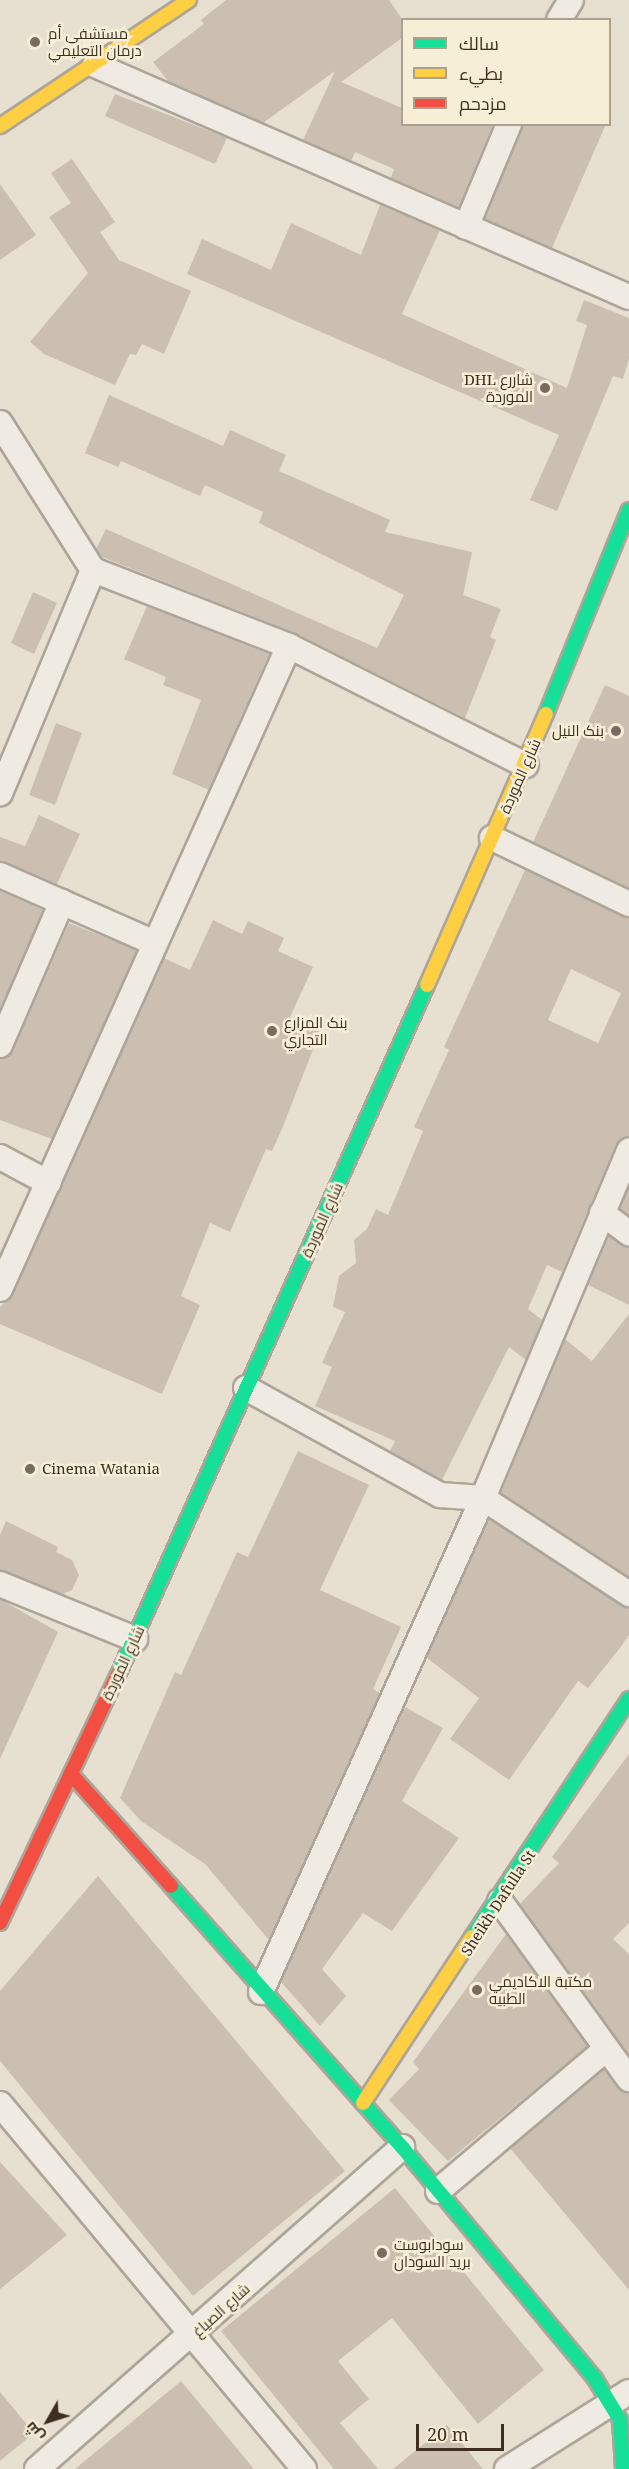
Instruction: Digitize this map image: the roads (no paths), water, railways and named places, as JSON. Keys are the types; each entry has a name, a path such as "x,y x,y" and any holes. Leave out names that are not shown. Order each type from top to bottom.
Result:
{"street":[{"path":"0,126 95,65 189,0"},
{"path":"560,18 571,0"},
{"path":"95,65 629,297"},
{"path":"466,227 508,126"},
{"path":"0,423 93,570 290,646 525,765"},
{"name":"شارع الموردة","path":"0,1923 135,1639 525,765 629,510"},
{"path":"0,793 93,570"},
{"path":"0,1289 290,646"},
{"path":"492,838 629,904"},
{"path":"0,875 155,943"},
{"path":"0,1045 62,902"},
{"path":"261,1992 483,1498 629,1150"},
{"path":"0,1157 49,1184"},
{"path":"602,1213 629,1233"},
{"path":"246,1388 440,1495 483,1498 629,1594"},
{"path":"0,1584 135,1639"},
{"name":"Sheikh Dafulla St","path":"363,2103 500,1901 629,1699"},
{"path":"71,1774 621,2398 623,2469"},
{"path":"500,1901 605,2050 629,2079"},
{"path":"438,2191 605,2050"},
{"path":"0,2104 304,2469"},
{"name":"شارع الصياغ","path":"37,2469 193,2336 402,2148"},
{"path":"507,2469 621,2398"}],"place":[{"name":"مستشفى أم درمان التعليمي","path":"35,42"},
{"name":"DHL شاررع الموردة","path":"545,388"},
{"name":"بنک النيل","path":"616,731"},
{"name":"بنک المزارع التجاري","path":"272,1031"},
{"name":"Cinema Watania","path":"30,1469"},
{"name":"مكتبة الاكاديمي الطبيه","path":"477,1990"},
{"name":"سودابوست بريد السودان","path":"382,2253"}]}
